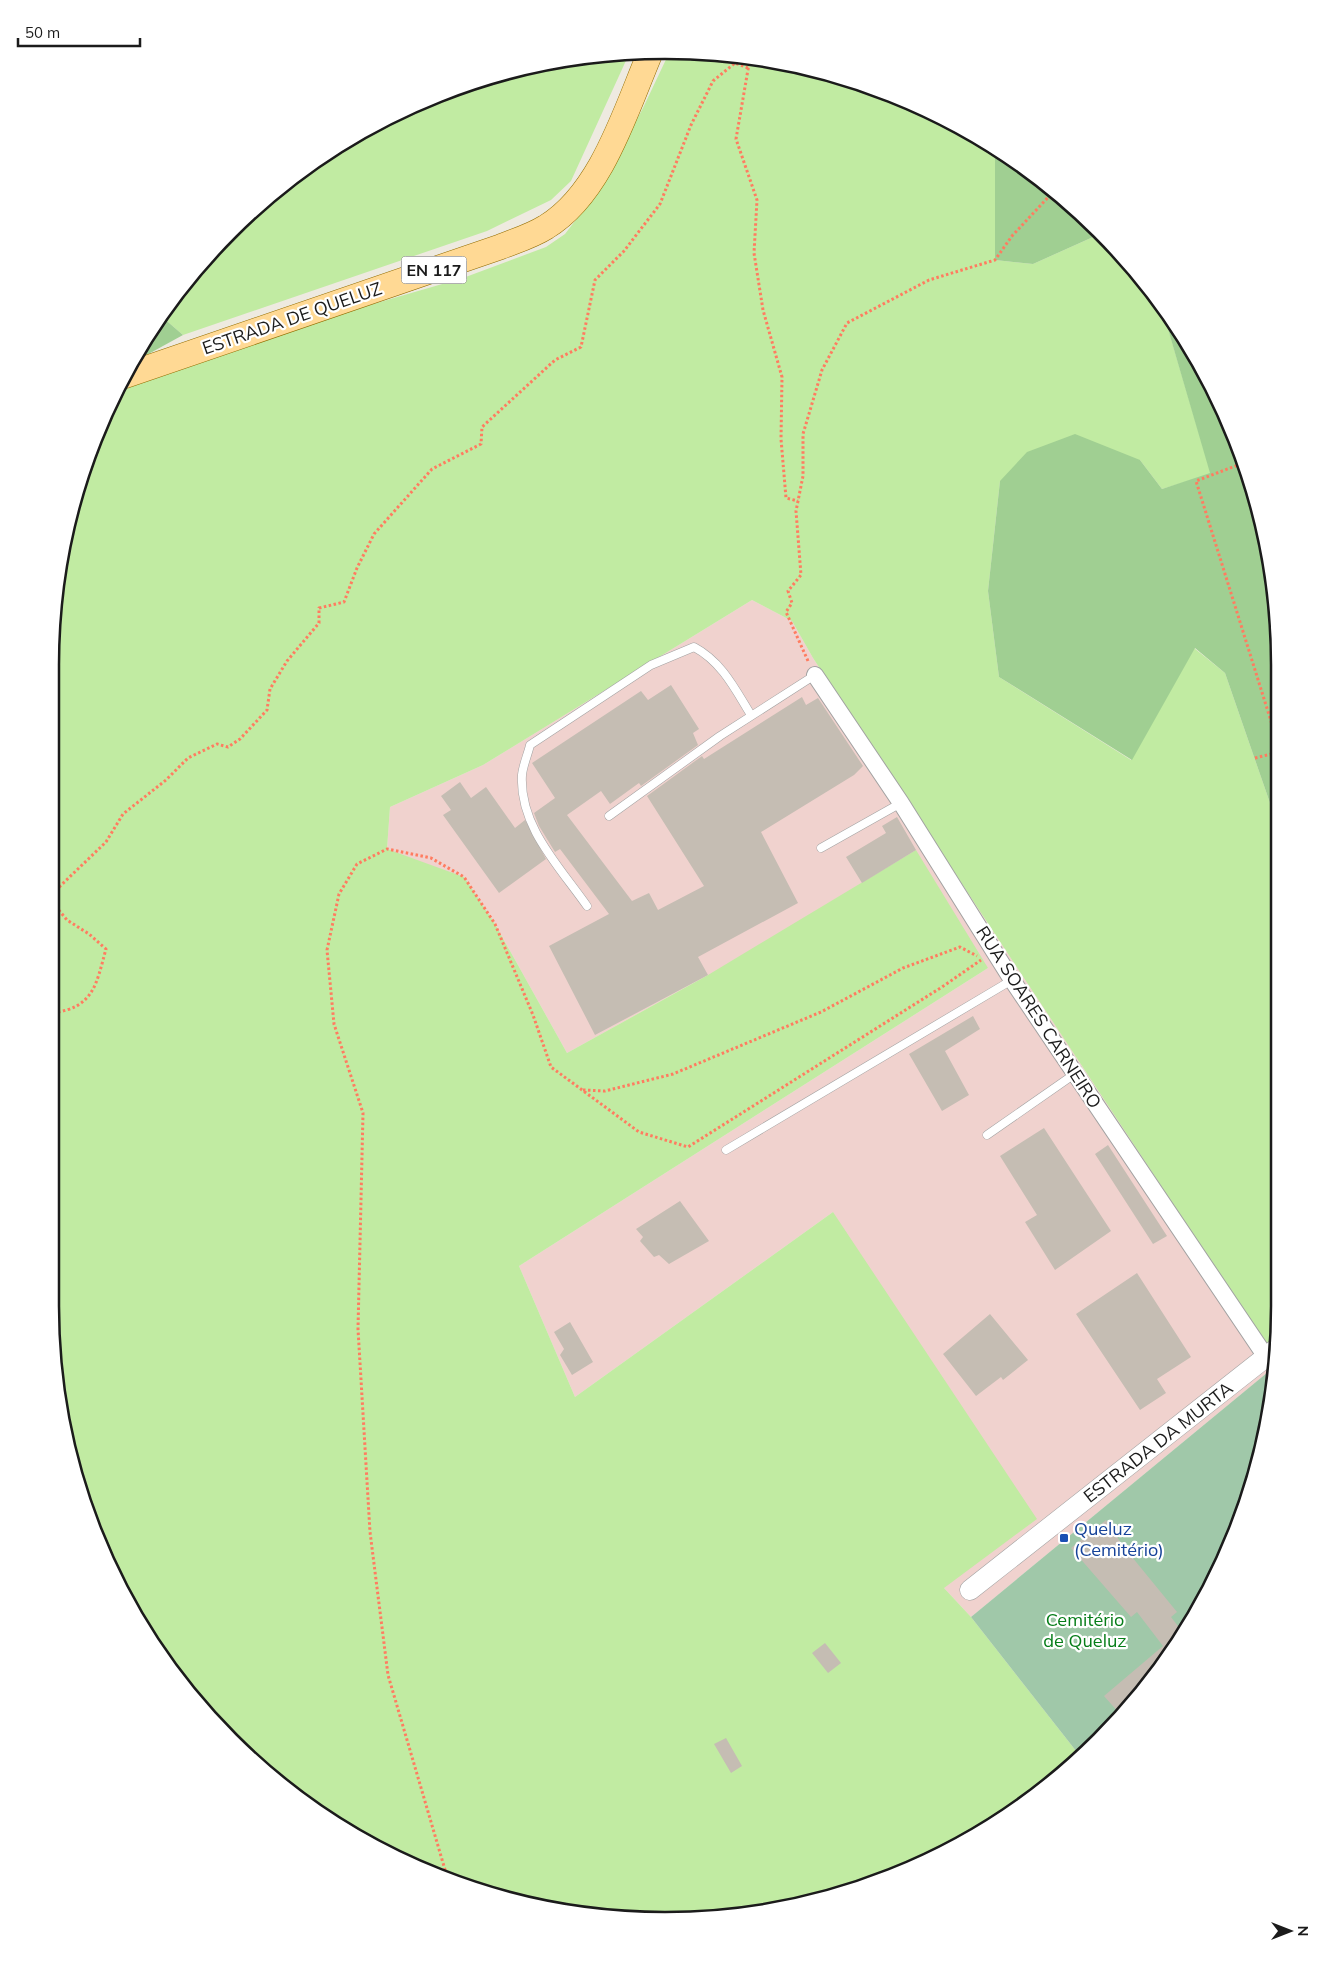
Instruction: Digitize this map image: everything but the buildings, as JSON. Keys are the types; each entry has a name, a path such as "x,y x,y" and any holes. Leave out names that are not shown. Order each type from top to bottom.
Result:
{"main road":[{"name":"ESTRADA DE QUELUZ","path":"134,372 500,248 546,227 577,201 604,160 647,59"}],"street":[{"name":"RUA SOARES CARNEIRO","path":"815,675 902,803 1012,980 1270,1351"},
{"name":"ESTRADA DA MURTA","path":"970,1590 1269,1354"}],"lane":[{"path":"587,906 531,826 523,803 522,774 530,745 651,665 694,647 709,655 730,680 751,715"},
{"path":"609,816 751,715 815,675"},
{"path":"821,848 902,803"},
{"path":"726,1150 1012,980"},
{"path":"987,1136 1076,1073"}],"path":[{"path":"735,63 748,68"},
{"path":"59,887 106,842 123,814 166,780 188,758 217,744 228,747 240,739 267,710 270,689 287,661 319,623 319,608 344,602 357,568 374,534 432,469 481,444 482,427 555,360 581,347 595,280 624,251 660,204 691,125 713,81 735,63"},
{"path":"749,65 736,139 757,200 754,253 763,310 782,377 781,439 786,498 798,501"},
{"path":"815,675 786,612 792,603 788,591 801,575 796,511 802,476 802,434 822,370 847,323 929,280 995,260 1012,236 1049,196"},
{"path":"1237,465 1196,481 1271,722"},
{"path":"1255,758 1271,754"},
{"path":"445,1871 388,1674 370,1532 358,1328 363,1113 334,1024 327,950 339,894 357,864 387,849 431,858 464,877 495,924 533,1014 550,1067 581,1090 640,1132 688,1147 934,992 982,959 960,947 903,968 821,1012 673,1074 605,1091 581,1090"},
{"path":"59,910 67,920 89,934 106,949 91,995 71,1010 59,1012"}],"shaded area":[{"path":"752,600 792,621 813,658 1270,1348 1267,1373 971,1617 944,1588 833,1212 575,1397 519,1266 988,968 708,975 567,1053 495,924 387,849 390,807 483,765"}],"green space":[{"path":"666,59 705,60 783,70 822,79 860,91 933,121 995,157 995,260 1033,264 1094,236 1121,265 1167,325 1211,474 1162,489 1140,460 1000,481 988,591 999,677 1131,760 1194,648 1225,673 1271,806 1271,1306 1270,1346 1269,1353 1266,1357 1264,1342 813,658 792,621 752,600 483,765 390,807 387,849 464,877 495,924 567,1053 708,975 916,850 988,968 519,1266 575,1397 833,1212 1037,1519 944,1588 971,1617 1076,1751 1034,1787 1002,1810 933,1850 897,1866 822,1892 783,1901 705,1911 665,1912 625,1911 547,1901 508,1892 433,1866 397,1850 328,1810 265,1762 236,1735 209,1706 161,1643 121,1574 105,1538 79,1463 70,1424 60,1346 59,1306 60,625 70,547 79,508 105,433 121,397 134,373 463,278 546,247 565,234 598,191 643,108"},
{"path":"626,60 571,181 551,200 487,231 183,335 166,321 209,265 236,236 276,200 328,161 362,140 397,121 433,105 508,79 547,70"},
{"path":"995,157 1034,184 1094,236 1033,264 995,260"},
{"path":"166,321 183,335 143,357"},
{"path":"1167,325 1209,397 1225,433 1251,508 1260,547 1270,625 1271,806 1225,673 1195,648 1132,760 999,677 988,591 1000,481 1027,452 1075,434 1140,460 1162,489 1210,473"},
{"name":"Cemitério de Queluz","path":"1267,1373 1260,1424 1251,1463 1225,1538 1209,1574 1169,1643 1146,1675 1121,1706 1076,1751 971,1617"}],"place":[{"name":"Queluz (Cemitério)","path":"1064,1538"}]}
